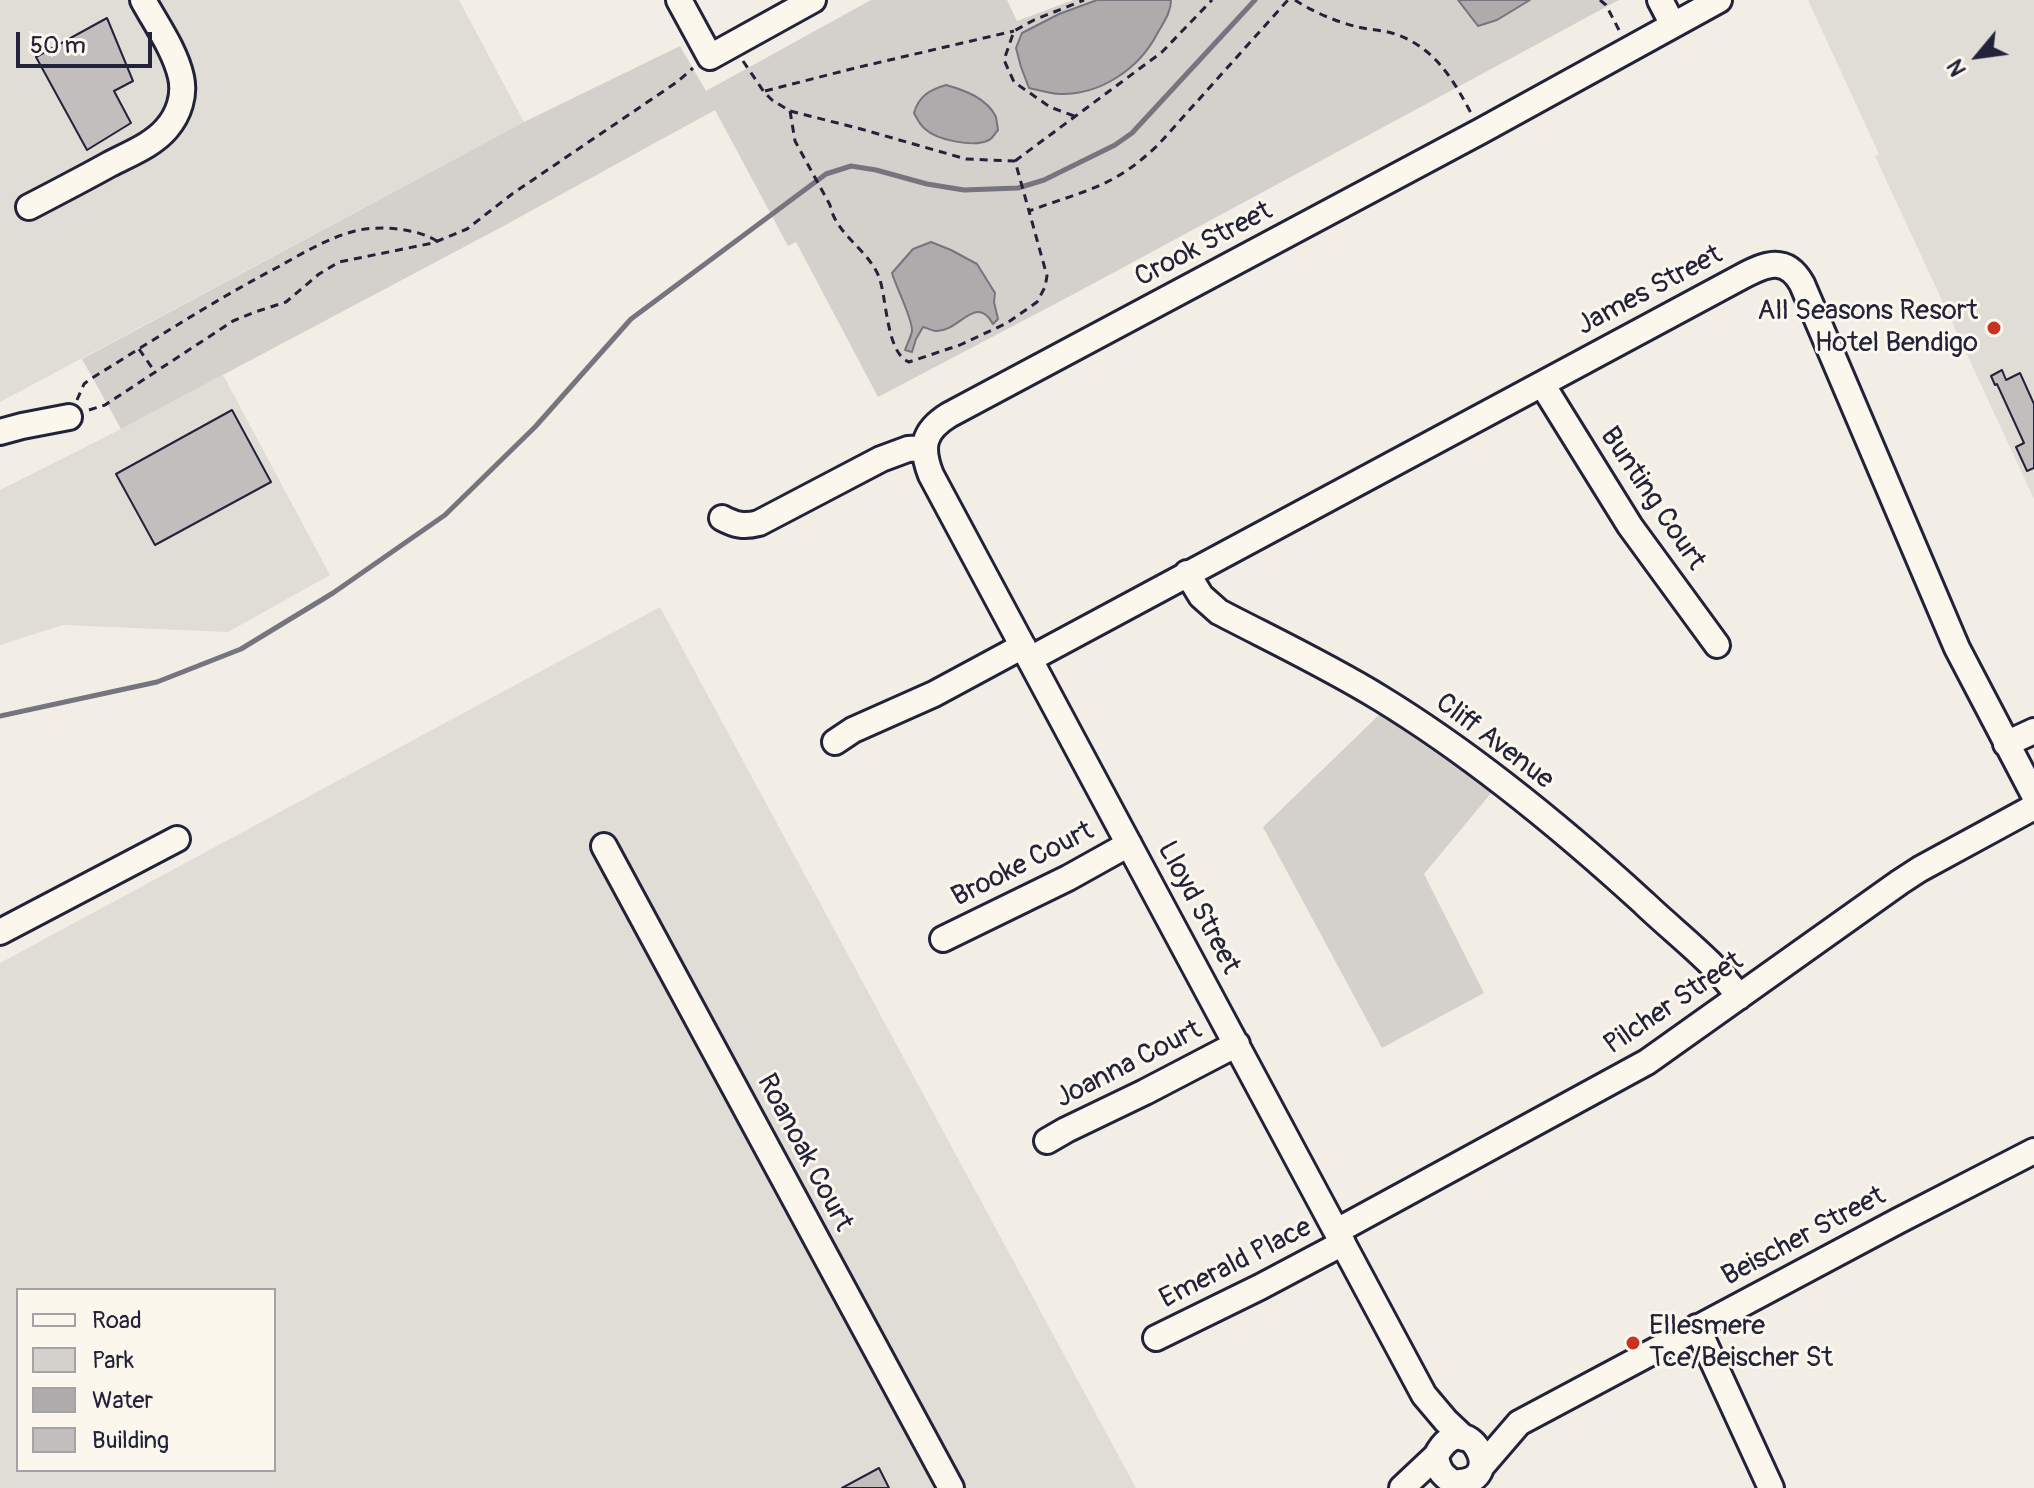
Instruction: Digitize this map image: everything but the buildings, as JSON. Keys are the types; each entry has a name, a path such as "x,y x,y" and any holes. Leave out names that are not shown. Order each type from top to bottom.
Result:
{"street":[{"path":"29,207 143,146 166,129 174,118 183,93 182,79 172,53 143,0"},
{"path":"679,0 710,57 813,0"},
{"path":"1660,0 1673,25"},
{"name":"Crook Street","path":"924,448 928,434 949,415 1481,131 1719,0"},
{"name":"James Street","path":"835,742 853,730 1026,652 1187,573 1757,268 1777,264 1789,268 1802,284 1957,648 2034,795"},
{"name":"Bunting Court","path":"1542,384 1630,526 1717,645"},
{"path":"0,432 69,417"},
{"path":"722,518 739,525 759,523 891,454 924,448"},
{"name":"Lloyd Street","path":"924,448 931,475 1424,1395 1465,1438"},
{"name":"Cliff Avenue","path":"1187,573 1201,596 1219,612 1378,696 1497,778 1624,885 1715,969 1739,997"},
{"path":"2006,744 2034,731"},
{"name":"Pilcher Street","path":"1340,1237 1647,1062 1910,875 2034,807"},
{"path":"0,932 177,839"},
{"name":"Brooke Court","path":"943,939 1068,878 1129,844"},
{"name":"Roanoak Court","path":"604,846 951,1488"},
{"name":"Joanna Court","path":"1047,1141 1237,1044"},
{"name":"Beischer Street","path":"1465,1438 1500,1425 1519,1423 2034,1151"},
{"name":"Emerald Place","path":"1156,1338 1273,1281 1340,1237"},
{"path":"1697,1327 1771,1488"},
{"name":"Lloyd Street","path":"1424,1395 1436,1455"},
{"name":"Beischer Street","path":"1483,1474 1519,1423"},
{"path":"1402,1488 1448,1440 1455,1438 1465,1438 1479,1448 1483,1474 1449,1485 1440,1471 1436,1455"}],"path":[{"path":"764,92 1014,31 1084,0"},
{"path":"733,44 764,92 790,111 966,159 1015,161 1162,52 1212,0"},
{"path":"1029,211 1103,184 1141,160 1288,0"},
{"path":"1295,0 1340,21 1393,33 1431,54 1448,72 1481,131"},
{"path":"1600,0 1606,5 1629,49"},
{"path":"1014,31 1004,60 1014,82 1050,107 1074,116"},
{"path":"69,417 105,405 233,321 286,302 329,267 359,257 438,242 467,229 710,57"},
{"path":"790,111 795,141 832,214 876,271 893,340 899,356 909,362 999,328 1037,302 1045,287 1047,276 1015,161"},
{"path":"69,417 84,384 228,293 339,236 377,227 429,236 438,242"},
{"path":"139,349 155,372"}],"shaded area":[{"path":"0,0 459,0 524,122 0,402"},
{"name":"All Seasons Resort Hotel Bendigo","path":"1808,0 2034,0 2034,499 1875,156 1879,154"},
{"path":"223,375 330,575 228,632 63,625 0,645 0,490"},
{"path":"660,607 1136,1488 0,1488 0,963"}],"green space":[{"path":"871,0 1007,0 1017,21 1073,0 1619,0 878,397 796,242 788,246 715,110 121,429 82,359 524,122 680,46 706,91"},
{"path":"1380,714 1492,792 1424,874 1484,993 1382,1048 1263,827"}],"water":[{"path":"1097,0 1171,0 1166,18 1149,47 1117,78 1075,93 1056,94 1029,88 1016,48 1022,33 1059,14"},
{"path":"1458,0 1530,0 1497,20 1478,26"},
{"path":"946,85 974,96 992,110 998,130 990,139 974,143 956,142 931,133 922,126 914,113 919,102 930,92"},
{"path":"931,242 977,264 995,293 998,319 993,324 987,315 980,312 944,330 934,331 923,327 912,352 905,350 912,326 892,273 913,249"}],"waterway":[{"path":"0,716 157,682 241,649 333,593 445,515 535,427 631,319 826,174 851,166 964,190 1018,188 1044,180 1115,145 1132,133 1255,0"}],"place":[{"name":"All Seasons Resort Hotel Bendigo","path":"1994,328"},
{"name":"Ellesmere Tce/Beischer St","path":"1633,1343"}]}
